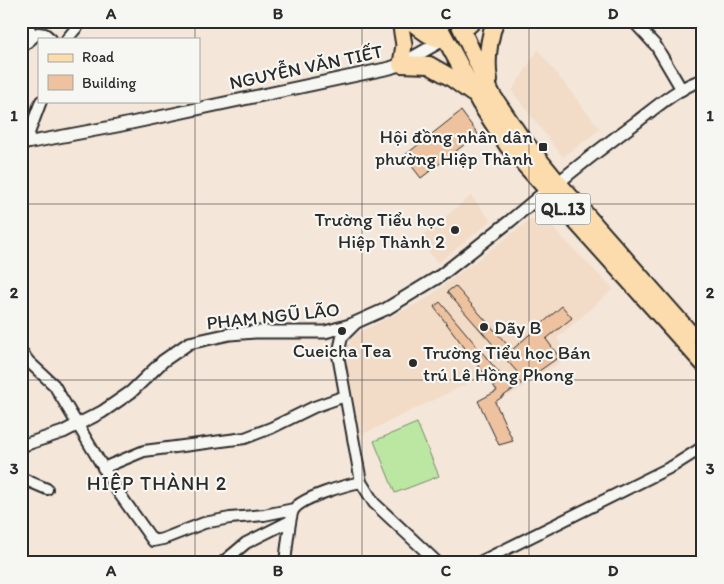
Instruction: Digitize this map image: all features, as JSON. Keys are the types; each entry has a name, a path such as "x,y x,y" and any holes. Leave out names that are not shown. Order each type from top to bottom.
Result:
{"highway":[{"path":"401,64 429,64 484,95 488,76 488,56 495,21"},
{"path":"439,29 465,25"},
{"name":"QL.13","path":"465,25 484,95"},
{"name":"QL.13","path":"439,29 484,95 508,146 553,187 703,347"},
{"name":"QL.13","path":"553,187 703,363"}],"main road":[{"path":"400,21 404,45 401,64"},
{"path":"410,21 439,29"}],"street":[{"path":"26,21 33,36"},
{"path":"68,38 82,21"},
{"path":"633,21 656,46 682,90"},
{"name":"NGUYỄN VĂN TIẾT","path":"24,143 117,126 390,68 401,64 439,29"},
{"path":"21,48 33,36 42,33 50,38"},
{"name":"PHẠM NGŨ LÃO","path":"21,446 63,432 102,412 131,392 163,361 189,343 230,334 324,332 356,322 386,309 440,276 594,153 664,101 696,82 703,80"},
{"path":"24,143 41,102"},
{"path":"356,322 342,337 338,355 361,482 374,503 438,563"},
{"path":"21,351 29,362 54,385 116,489 153,541 163,540 204,523 294,509 313,496 361,482"},
{"path":"103,468 144,451 245,438 314,407 344,396"},
{"path":"478,563 672,466 703,447"},
{"path":"21,478 47,488"},
{"path":"285,563 290,521 294,509"},
{"path":"222,563 246,543 290,521"}],"shaded area":[{"path":"538,50 600,129 563,157 512,91"},
{"name":"Trường Tiểu học Hiệp Thành 2","path":"471,196 491,221 438,263 418,239"},
{"path":"531,219 546,221 613,289 557,338 568,357 509,396 489,373 361,435 344,353 352,339 356,334 426,299"}],"green space":[{"path":"417,423 439,476 395,493 374,441"}],"building":[{"path":"461,111 478,134 421,178 404,156"},
{"path":"455,286 512,350 562,306 572,318 546,339 559,357 495,402 513,441 499,445 478,401 497,391 434,307 440,302 506,381 518,373 447,292"}],"place":[{"name":"Hội đồng nhân dân phường Hiệp Thành","path":"543,147"},
{"name":"Trường Tiểu học Hiệp Thành 2","path":"455,230"},
{"name":"Dãy B","path":"484,327"},
{"name":"Cueicha Tea","path":"342,331"},
{"name":"Trường Tiểu học Bán trú Lê Hồng Phong","path":"413,363"}],"district":[{"name":"HIỆP THÀNH 2","path":"157,483"}]}
